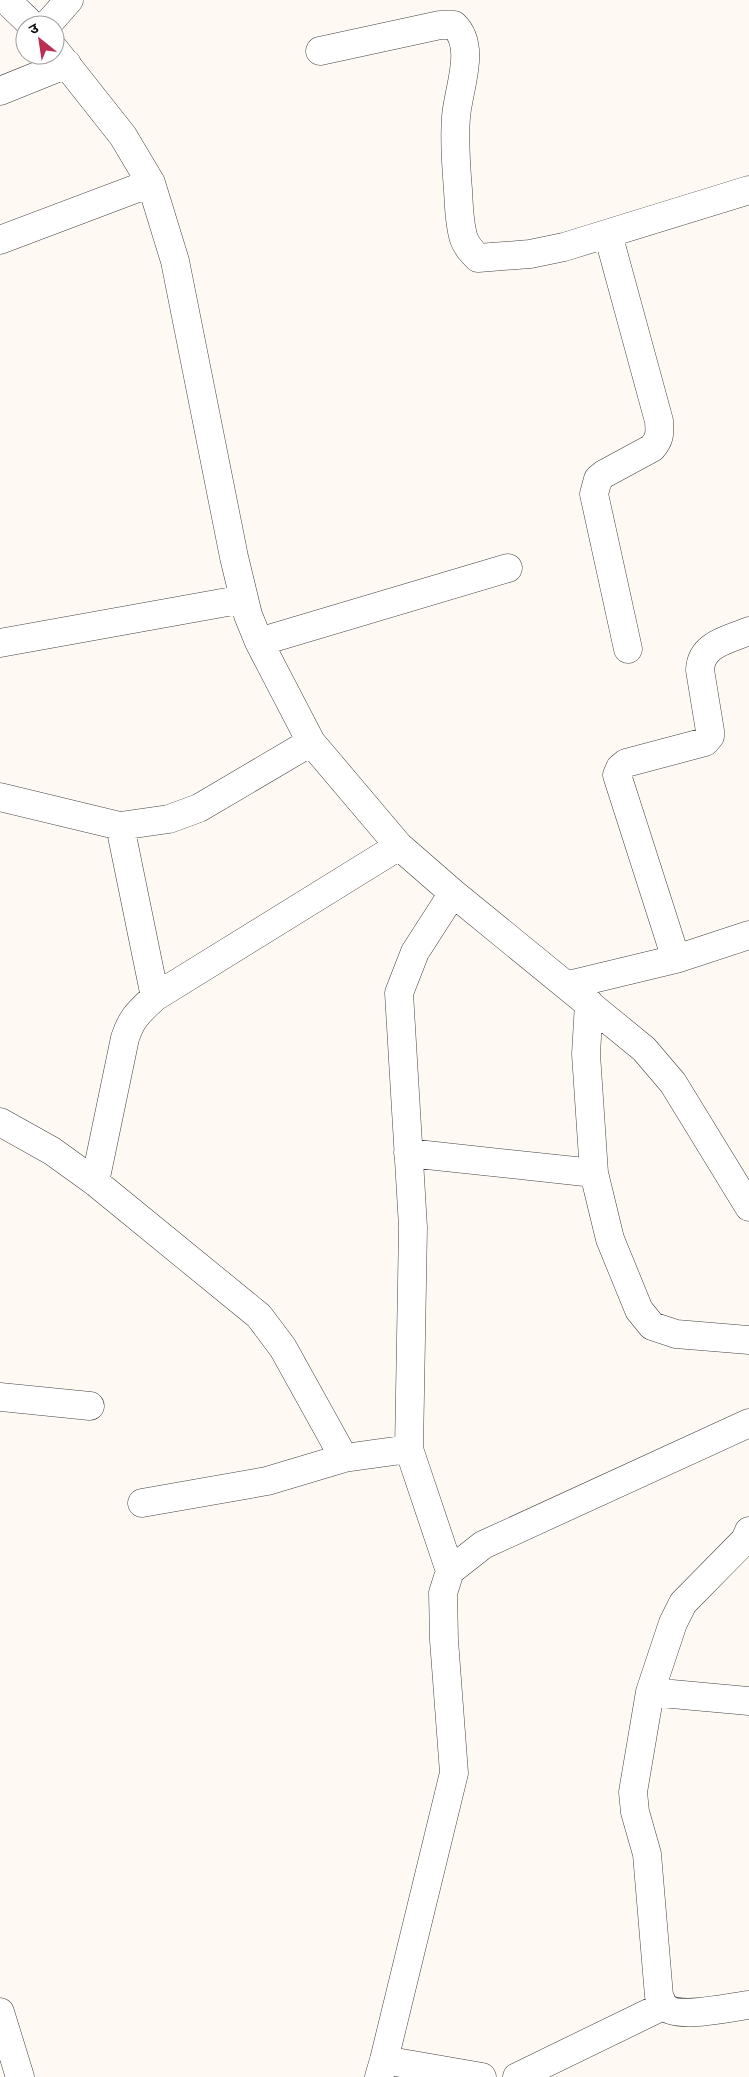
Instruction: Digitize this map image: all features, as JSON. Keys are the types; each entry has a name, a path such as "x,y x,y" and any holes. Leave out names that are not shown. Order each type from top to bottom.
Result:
{"street":[{"path":"6,0 22,15"},
{"path":"55,15 68,0"},
{"path":"320,51 440,25 454,25 461,32 465,45 463,75 456,116 455,151 460,222 464,240 470,251 478,258 530,254 564,247 749,190"},
{"path":"65,62 123,136 151,183 175,261 244,599 259,642 311,742 399,846 453,893 644,1048 673,1083 749,1207"},
{"path":"0,91 47,65"},
{"path":"0,240 151,183"},
{"path":"608,234 659,421 660,433 658,441 652,448 598,479 594,494 628,649"},
{"path":"259,642 508,568"},
{"path":"0,643 244,599"},
{"path":"676,959 617,775 620,768 626,763 705,742 710,736 710,731 700,661 706,651 716,644 749,631"},
{"path":"0,797 120,826 169,819 199,808 311,742"},
{"path":"120,826 155,997"},
{"path":"95,1182 125,1038 131,1022 155,997 399,846"},
{"path":"450,1571 408,1449 413,1227 399,993 415,952 453,893"},
{"path":"568,985 676,959 749,935"},
{"path":"589,1002 586,1054 594,1173 610,1240 639,1310 652,1326 676,1334 749,1340"},
{"path":"0,1122 52,1151 95,1182 259,1316 283,1348 344,1458"},
{"path":"408,1153 594,1173"},
{"path":"0,1397 90,1406"},
{"path":"482,2077 382,2069 454,1773 444,1640 443,1593 450,1571 483,1545 749,1423"},
{"path":"142,1503 267,1482 344,1458 408,1449"},
{"path":"749,1531 745,1540 683,1603 672,1623 650,1692 633,1792 634,1812 648,1854 659,1996 663,2006 670,2011 682,2014 749,2005"},
{"path":"650,1692 749,1701"},
{"path":"517,2077 663,2006"},
{"path":"0,2012 20,2077"}]}
